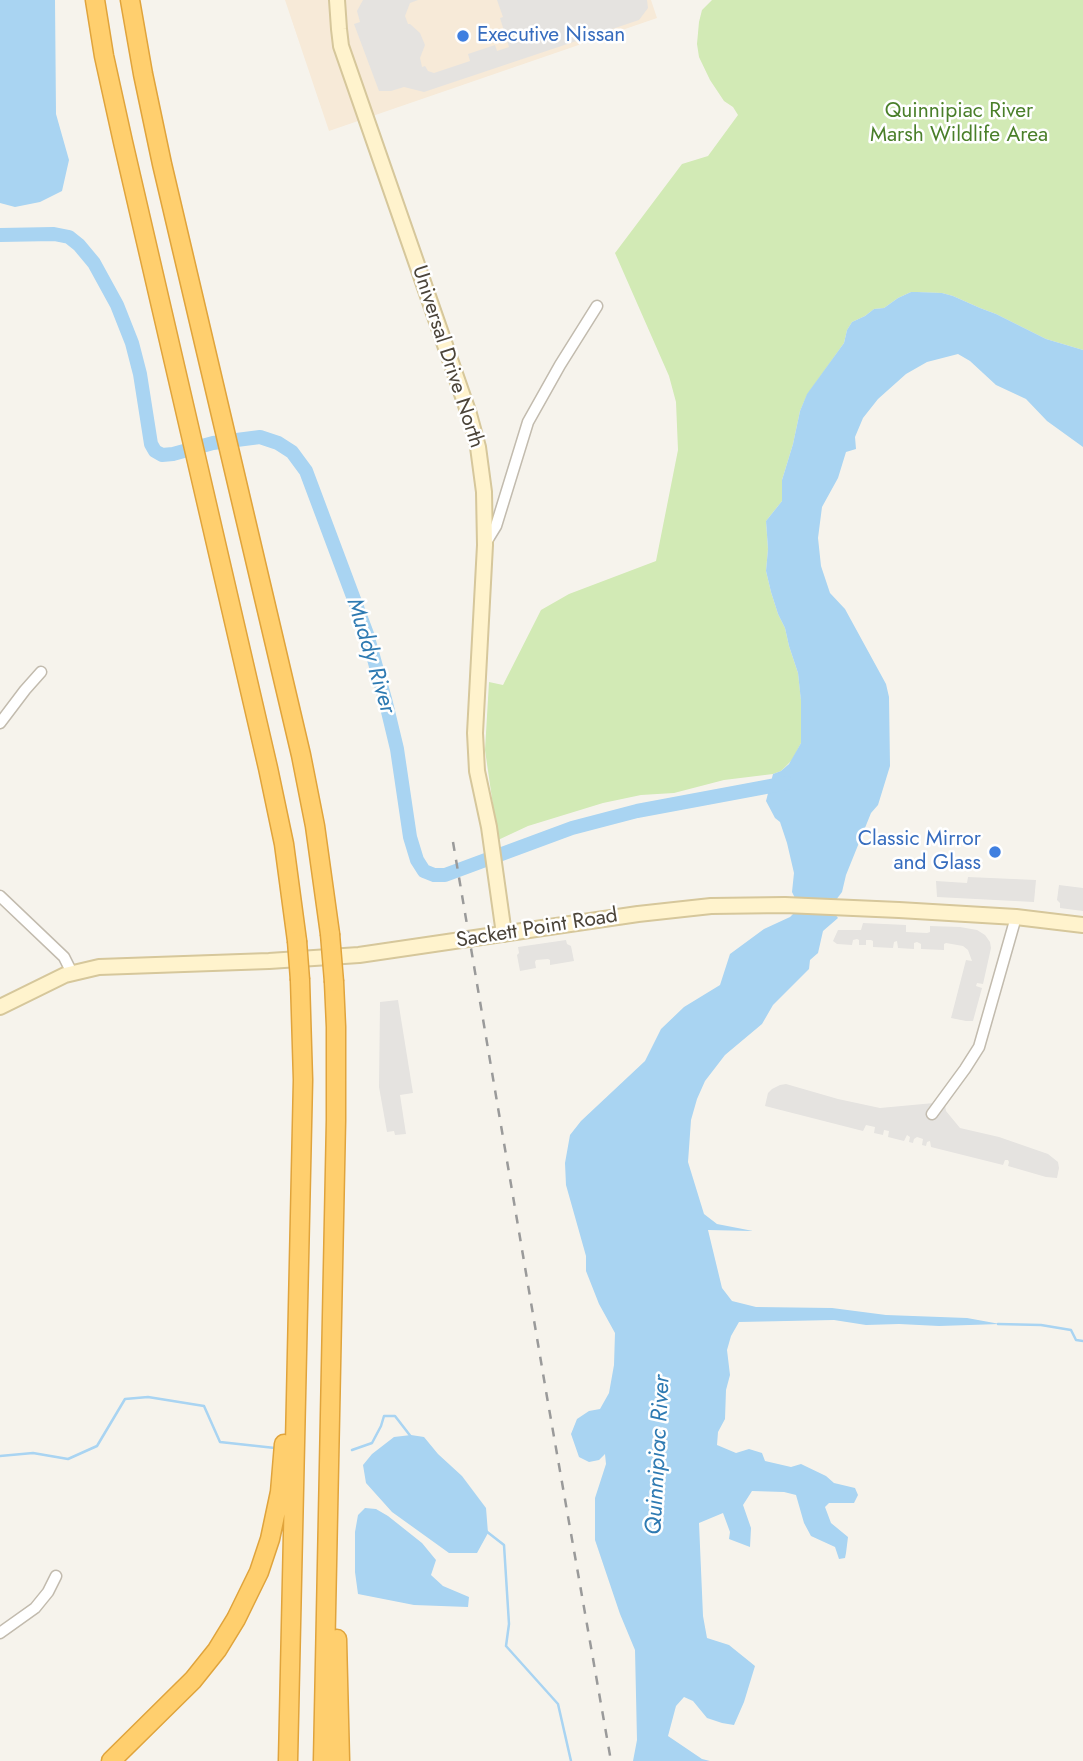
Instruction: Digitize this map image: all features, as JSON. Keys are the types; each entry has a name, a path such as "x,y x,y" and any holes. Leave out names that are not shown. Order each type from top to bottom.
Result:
{"highway":[{"path":"95,0 120,129 277,809 297,941 303,1080 288,1761"},
{"path":"130,0 149,105 308,792 330,934 337,1070 323,1761"},
{"path":"111,1761 193,1680 236,1619 259,1572 270,1539 280,1492 284,1443 296,1423"},
{"path":"327,1578 337,1614 340,1761"}],"street":[{"name":"Universal Drive North","path":"337,0 341,46 478,447 484,492 485,545 475,733 477,771 504,934"},
{"path":"485,545 496,526 528,422 597,306"},
{"path":"0,723 41,672"},
{"path":"0,896 64,957 72,973"},
{"name":"Sackett Point Road","path":"0,1007 72,973 89,968 359,955 695,907 795,905 1016,917 1083,925"},
{"path":"932,1114 979,1047 1016,917"},
{"path":"0,1633 35,1608 55,1576"}],"shaded area":[{"path":"285,0 651,0 657,18 329,131"},
{"path":"363,0 418,0 410,3 405,16 408,24 420,33 425,45 420,58 422,67 425,66 428,71 434,73 470,61 468,54 495,45 497,51 509,47 497,0 647,0 648,8 639,20 424,92 404,87 379,91 354,24 360,22 357,11"},
{"path":"968,877 1036,880 1034,902 937,897 936,881 967,883"},
{"path":"1059,885 1083,888 1083,911 1060,908 1057,900"},
{"path":"863,923 906,925 906,932 927,933 930,932 930,926 960,927 977,930 985,935 991,948 983,984 977,983 976,986 982,988 973,1021 951,1018 966,960 972,961 968,950 963,946 946,943 944,950 921,949 921,944 917,942 914,943 914,949 898,948 897,941 894,942 893,948 873,947 871,940 866,940 866,945 859,945 857,939 853,940 852,945 837,944 833,941 838,930 861,930"},
{"path":"566,940 571,946 574,961 550,965 548,959 536,960 536,968 520,971 518,947"},
{"path":"398,1000 413,1093 400,1095 406,1134 395,1135 394,1131 387,1132 379,1087 380,1002"},
{"path":"786,1084 880,1108 934,1103 945,1105 946,1111 960,1128 999,1137 1048,1154 1058,1162 1057,1178 1008,1166 1008,1160 1005,1160 1003,1165 931,1147 930,1141 926,1146 922,1145 923,1139 917,1137 913,1143 909,1142 910,1137 907,1135 904,1141 888,1137 889,1131 884,1130 883,1135 874,1133 875,1127 866,1125 863,1131 765,1106 768,1093"}],"green space":[{"name":"Quinnipiac River Marsh Wildlife Area","path":"712,0 1083,0 1083,350 1046,339 996,314 942,293 911,292 852,322 844,343 807,395 800,411 782,480 782,501 766,521 766,571 798,673 801,700 801,743 792,760 781,771 773,774 724,780 674,793 641,795 603,803 528,826 498,840 485,750 489,682 503,685 541,610 569,594 656,561 678,450 676,402 669,376 615,253 682,164 708,156 738,115 733,107 724,101 699,57 699,22 702,10"}],"water":[{"path":"0,0 55,0 56,114 69,160 62,191 40,202 15,207 0,203"},
{"name":"Quinnipiac River","path":"911,292 942,293 996,314 1046,339 1083,350 1083,447 1047,421 1026,399 996,385 970,361 958,354 927,362 906,374 878,399 863,418 855,437 856,449 846,452 838,478 822,507 818,538 821,566 830,593 845,609 886,684 889,697 890,766 878,805 871,813 846,875 842,892 836,900 835,914 838,918 823,931 818,953 810,960 809,969 773,1005 762,1024 725,1055 705,1081 691,1120 688,1162 704,1214 717,1224 753,1231 708,1230 722,1288 732,1301 756,1307 832,1308 886,1315 967,1318 1000,1324 866,1325 834,1320 739,1322 727,1350 730,1375 726,1390 725,1419 718,1432 717,1445 736,1453 749,1449 762,1453 765,1461 791,1467 801,1464 834,1483 855,1488 858,1495 854,1503 829,1503 825,1507 831,1523 848,1537 845,1558 839,1559 835,1547 811,1536 804,1523 796,1495 784,1492 752,1491 743,1505 751,1528 750,1547 729,1539 730,1532 723,1513 699,1523 703,1616 707,1638 729,1645 755,1666 734,1725 707,1718 693,1701 684,1697 676,1706 668,1736 702,1759 710,1761 633,1761 637,1740 635,1650 595,1540 595,1498 606,1464 605,1454 599,1460 589,1462 579,1457 571,1434 577,1419 589,1411 600,1409 609,1393 614,1365 615,1333 599,1304 586,1271 586,1256 566,1185 565,1163 570,1135 581,1121 645,1061 661,1029 684,1007 720,985 730,954 764,929 795,912 792,892 794,873 787,843 780,822 766,801 773,774 789,764 801,743 801,701 798,673 766,571 766,521 782,501 782,480 807,394 844,343 852,322"},
{"path":"394,1437 424,1437 462,1476 486,1508 488,1533 477,1553 449,1553 392,1512 366,1483 363,1465 372,1454"},
{"path":"365,1508 376,1509 388,1516 422,1543 436,1560 431,1575 443,1586 469,1597 468,1607 414,1605 358,1594 355,1532 358,1515"}],"waterway":[{"name":"Muddy River","path":"0,235 54,234 69,237 94,263 117,305 132,343 140,374 151,444 155,451 162,455 173,454 213,443 260,437 278,443 292,452 306,471 367,634 397,749 410,837 417,860 424,871 445,875 572,828 637,811 787,783"},
{"path":"998,1324 1041,1325 1071,1330 1076,1340 1083,1341"},
{"path":"0,1456 33,1453 68,1459 97,1446 125,1399 148,1397 204,1406 220,1442 275,1448"},
{"path":"352,1450 372,1443 384,1416 395,1416 412,1438"},
{"path":"486,1531 504,1545 509,1624 506,1646 558,1704 571,1761"}],"railway":[{"path":"453,842 611,1761"}],"place":[{"name":"Executive Nissan","path":"463,36"},
{"name":"Classic Mirror and Glass","path":"995,852"}]}
